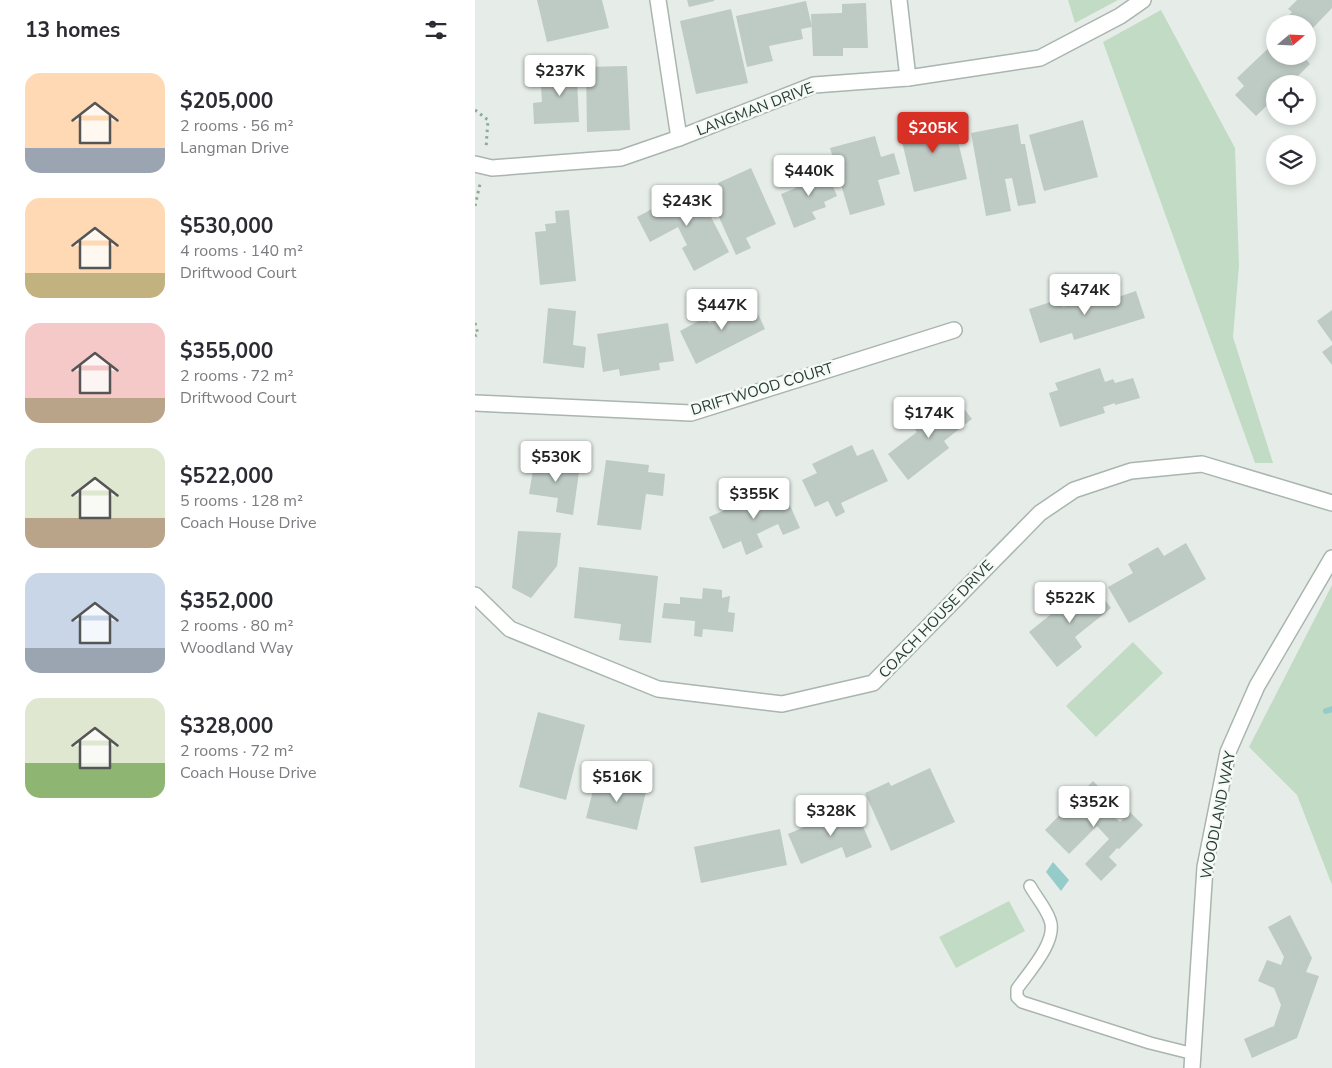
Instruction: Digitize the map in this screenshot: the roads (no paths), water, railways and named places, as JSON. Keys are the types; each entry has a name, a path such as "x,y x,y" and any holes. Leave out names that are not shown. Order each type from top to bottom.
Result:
{"street":[{"path":"658,0 679,138"},
{"path":"899,0 908,78"},
{"name":"LANGMAN DRIVE","path":"480,165 492,168 621,158 679,138 815,85 908,78 1040,58 1120,16 1143,0"},
{"name":"DRIFTWOOD COURT","path":"475,403 691,412 954,330"},
{"name":"COACH HOUSE DRIVE","path":"475,595 510,629 658,689 782,704 873,683 1040,513 1074,490 1131,471 1202,464 1332,503"},
{"name":"WOODLAND WAY","path":"1193,1061 1205,867 1228,752 1257,686 1332,558"}],"lane":[{"path":"1030,886 1051,921 1052,928 1047,944 1017,989 1017,997 1022,1002 1150,1043 1193,1061"}],"water":[{"path":"1053,862 1069,880 1061,891 1046,872"}],"waterway":[{"path":"1326,711 1332,709"}]}
